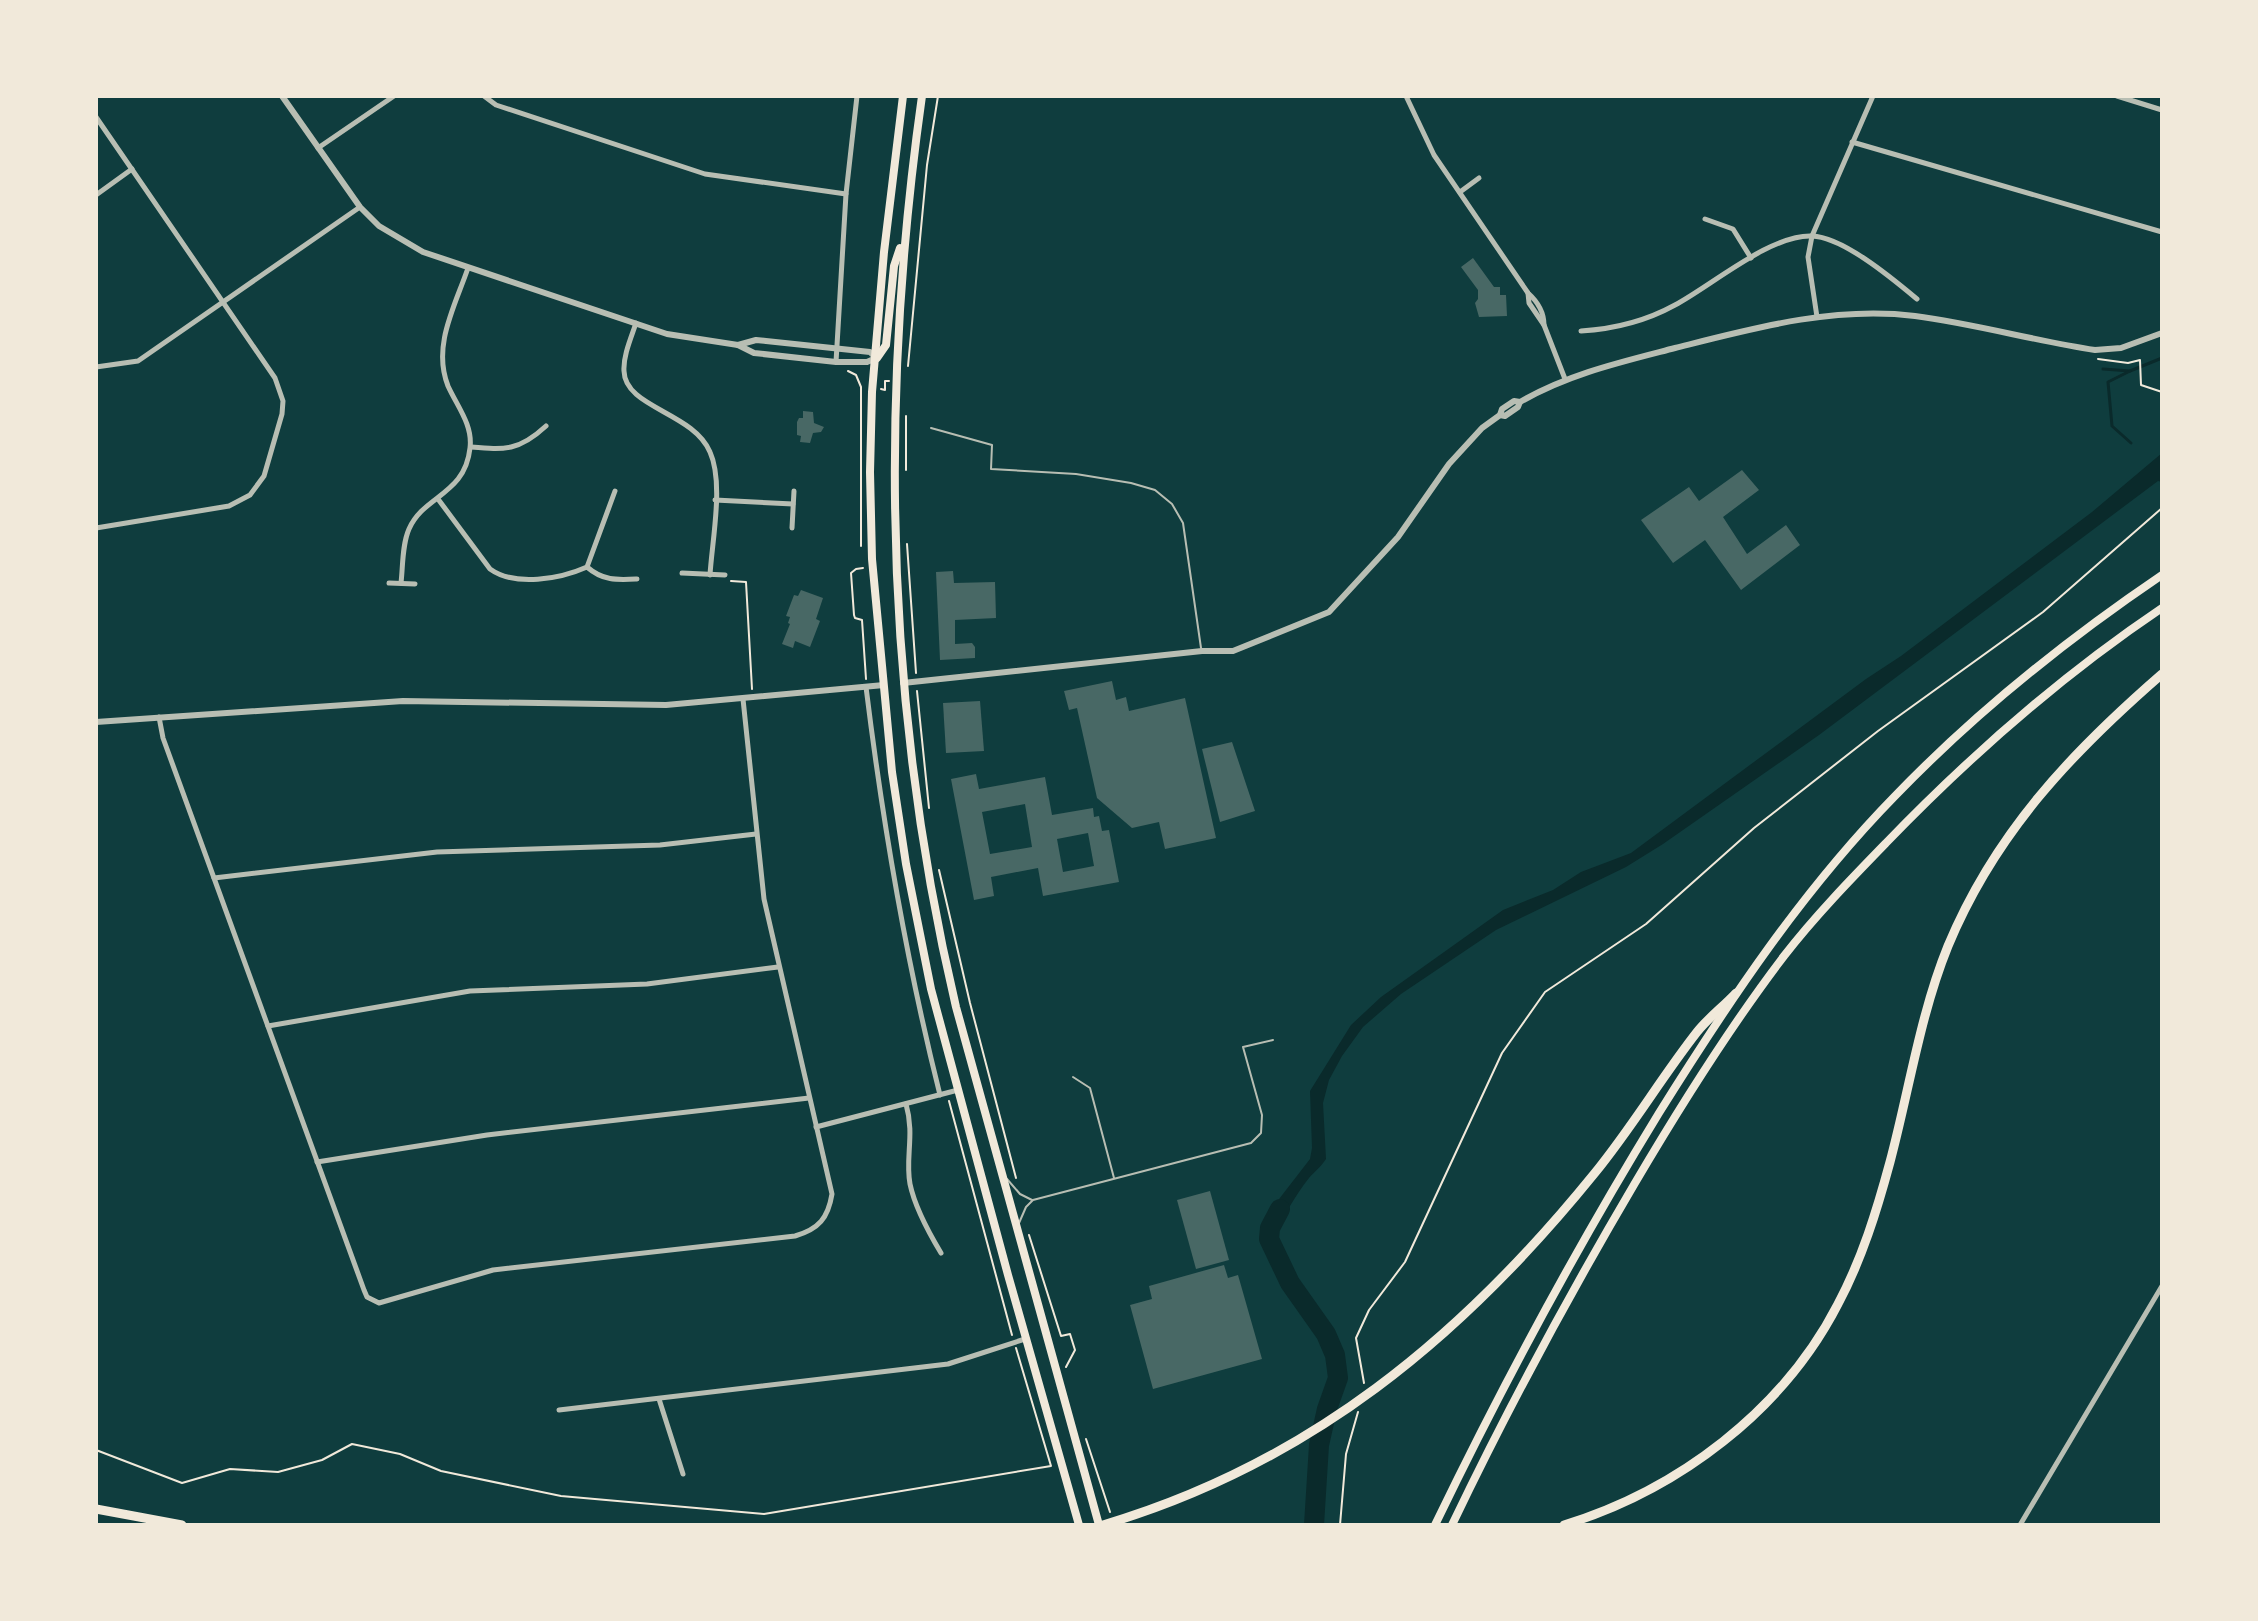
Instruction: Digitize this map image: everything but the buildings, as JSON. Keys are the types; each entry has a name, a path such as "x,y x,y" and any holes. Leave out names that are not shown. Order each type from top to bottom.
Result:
{"highway":[{"path":"903,96 889,198 872,392 872,559 892,772 906,864 954,1091 1079,1525"},
{"path":"922,96 905,237 895,368 893,490 895,576 912,769 937,925 999,1169 1101,1525 1213,1484 1303,1439 1370,1393 1435,1342 1519,1263 1596,1172 1699,1030 1736,993"},
{"path":"876,358 886,345 894,266 905,237"},
{"path":"876,358 895,368"},
{"path":"1435,1525 1486,1420 1574,1257 1637,1150 1736,993 1772,942 1850,845 1935,755 2030,671 2162,575"},
{"path":"1452,1525 1535,1360 1618,1211 1715,1054 1786,953 1865,865 1982,748 2081,666 2162,608"},
{"path":"1564,1525 1627,1501 1669,1480 1713,1451 1751,1417 1809,1352 1839,1302 1864,1243 1886,1175 1923,1026 1947,949 1976,887 2010,831 2063,767 2162,674"},
{"path":"96,1509 182,1525"}],"street":[{"path":"282,96 360,207 379,226 401,241 468,268 678,336 738,345 754,353 836,362 867,362 876,358 870,352 756,340 738,345"},
{"path":"318,148 394,96"},
{"path":"484,96 496,105 705,174 846,194"},
{"path":"836,362 846,194 857,96"},
{"path":"1406,96 1434,155 1540,308 1565,379"},
{"path":"1817,317 1808,257 1812,236 1873,96"},
{"path":"2117,96 2162,110"},
{"path":"96,117 224,301 280,389 282,414 264,476 250,495 229,506 96,528"},
{"path":"1852,142 2162,232"},
{"path":"96,195 132,169"},
{"path":"1460,192 1479,178"},
{"path":"96,367 138,361 360,207"},
{"path":"1705,219 1733,229 1751,258"},
{"path":"1581,331 1614,329 1675,306 1751,258 1793,239 1812,236 1849,249 1882,270 1917,299"},
{"path":"401,583 409,528 419,513 465,472 471,447 464,416 448,384 441,349 468,268"},
{"path":"903,683 1202,651 1233,651 1329,612 1398,537 1449,464 1482,428 1514,401 1520,402 1565,379 1749,329 1817,317 1914,316 2095,350 2121,348 2162,333"},
{"path":"636,323 623,367 624,379 634,394 696,431 710,452 716,475 710,575"},
{"path":"471,447 502,449 519,446 546,426"},
{"path":"438,499 490,569 513,580 570,575 587,567 615,491"},
{"path":"792,528 794,491"},
{"path":"715,500 793,504"},
{"path":"587,567 598,576 613,580 637,579"},
{"path":"682,573 725,575"},
{"path":"389,583 415,584"},
{"path":"96,722 403,701 666,705 884,685"},
{"path":"866,687 879,794 898,905 918,1008 940,1095"},
{"path":"159,717 163,738 364,1290 367,1297 379,1303 493,1270 795,1236 821,1224 829,1211 832,1194 764,899 743,699"},
{"path":"214,878 437,852 660,845 756,834"},
{"path":"268,1026 470,991 647,984 778,967"},
{"path":"816,1127 954,1091"},
{"path":"317,1162 487,1135 809,1098"},
{"path":"906,1104 912,1124 910,1183 924,1221 941,1253"},
{"path":"2020,1525 2162,1286"},
{"path":"559,1410 948,1364 1026,1338"},
{"path":"659,1399 683,1474"}],"lane":[{"path":"931,428 992,445 991,469 1076,474 1131,483 1155,490 1164,497 1183,523 1202,651"},
{"path":"1016,1230 1026,1207 1033,1200 1251,1143 1261,1133 1262,1115 1243,1047 1273,1040"},
{"path":"1073,1077 1090,1088 1114,1179"},
{"path":"999,1169 1020,1194 1033,1200"}],"path":[{"path":"908,367 927,165 938,96"},
{"path":"2095,350 2095,358 2128,363 2140,360 2141,385 2162,392"},
{"path":"882,389 885,390 885,381 889,381"},
{"path":"861,387 859,507 862,552"},
{"path":"906,414 906,478"},
{"path":"1363,1392 1364,1371 1356,1338 1369,1310 1405,1262 1502,1053 1545,992 1646,924 1754,828 1878,731 2043,612 2162,508"},
{"path":"906,541 916,671"},
{"path":"862,560 863,568 851,573 854,615 862,620 866,687"},
{"path":"725,575 730,581 746,582 752,698"},
{"path":"918,694 930,818"},
{"path":"936,857 970,1003 1019,1185"},
{"path":"954,1091 949,1103 1012,1333"},
{"path":"1025,1224 1037,1253 1061,1336 1071,1336 1074,1353 1065,1370"},
{"path":"96,1450 182,1483 230,1469 278,1472 322,1460 352,1444 400,1454 441,1471 561,1496 764,1514 1051,1466 1017,1352"},
{"path":"1340,1525 1346,1454 1362,1401"},
{"path":"1083,1428 1111,1515"}],"water":[{"path":"2162,453 2162,482 2158,481 1819,735 1626,867 1496,930 1401,994 1363,1027 1329,1080 1323,1103 1326,1159 1275,1226 1261,1238 1269,1212 1310,1159 1310,1091 1351,1025 1381,997 1503,910 1553,890 1581,872 1631,853 1901,656 2092,512"}],"waterway":[{"path":"2103,369 2130,371 2162,358"},
{"path":"2130,371 2108,382 2112,426 2131,443"},
{"path":"1280,1209 1270,1228 1269,1239 1290,1283 1326,1334 1335,1355 1338,1378 1319,1445 1314,1525"}]}
